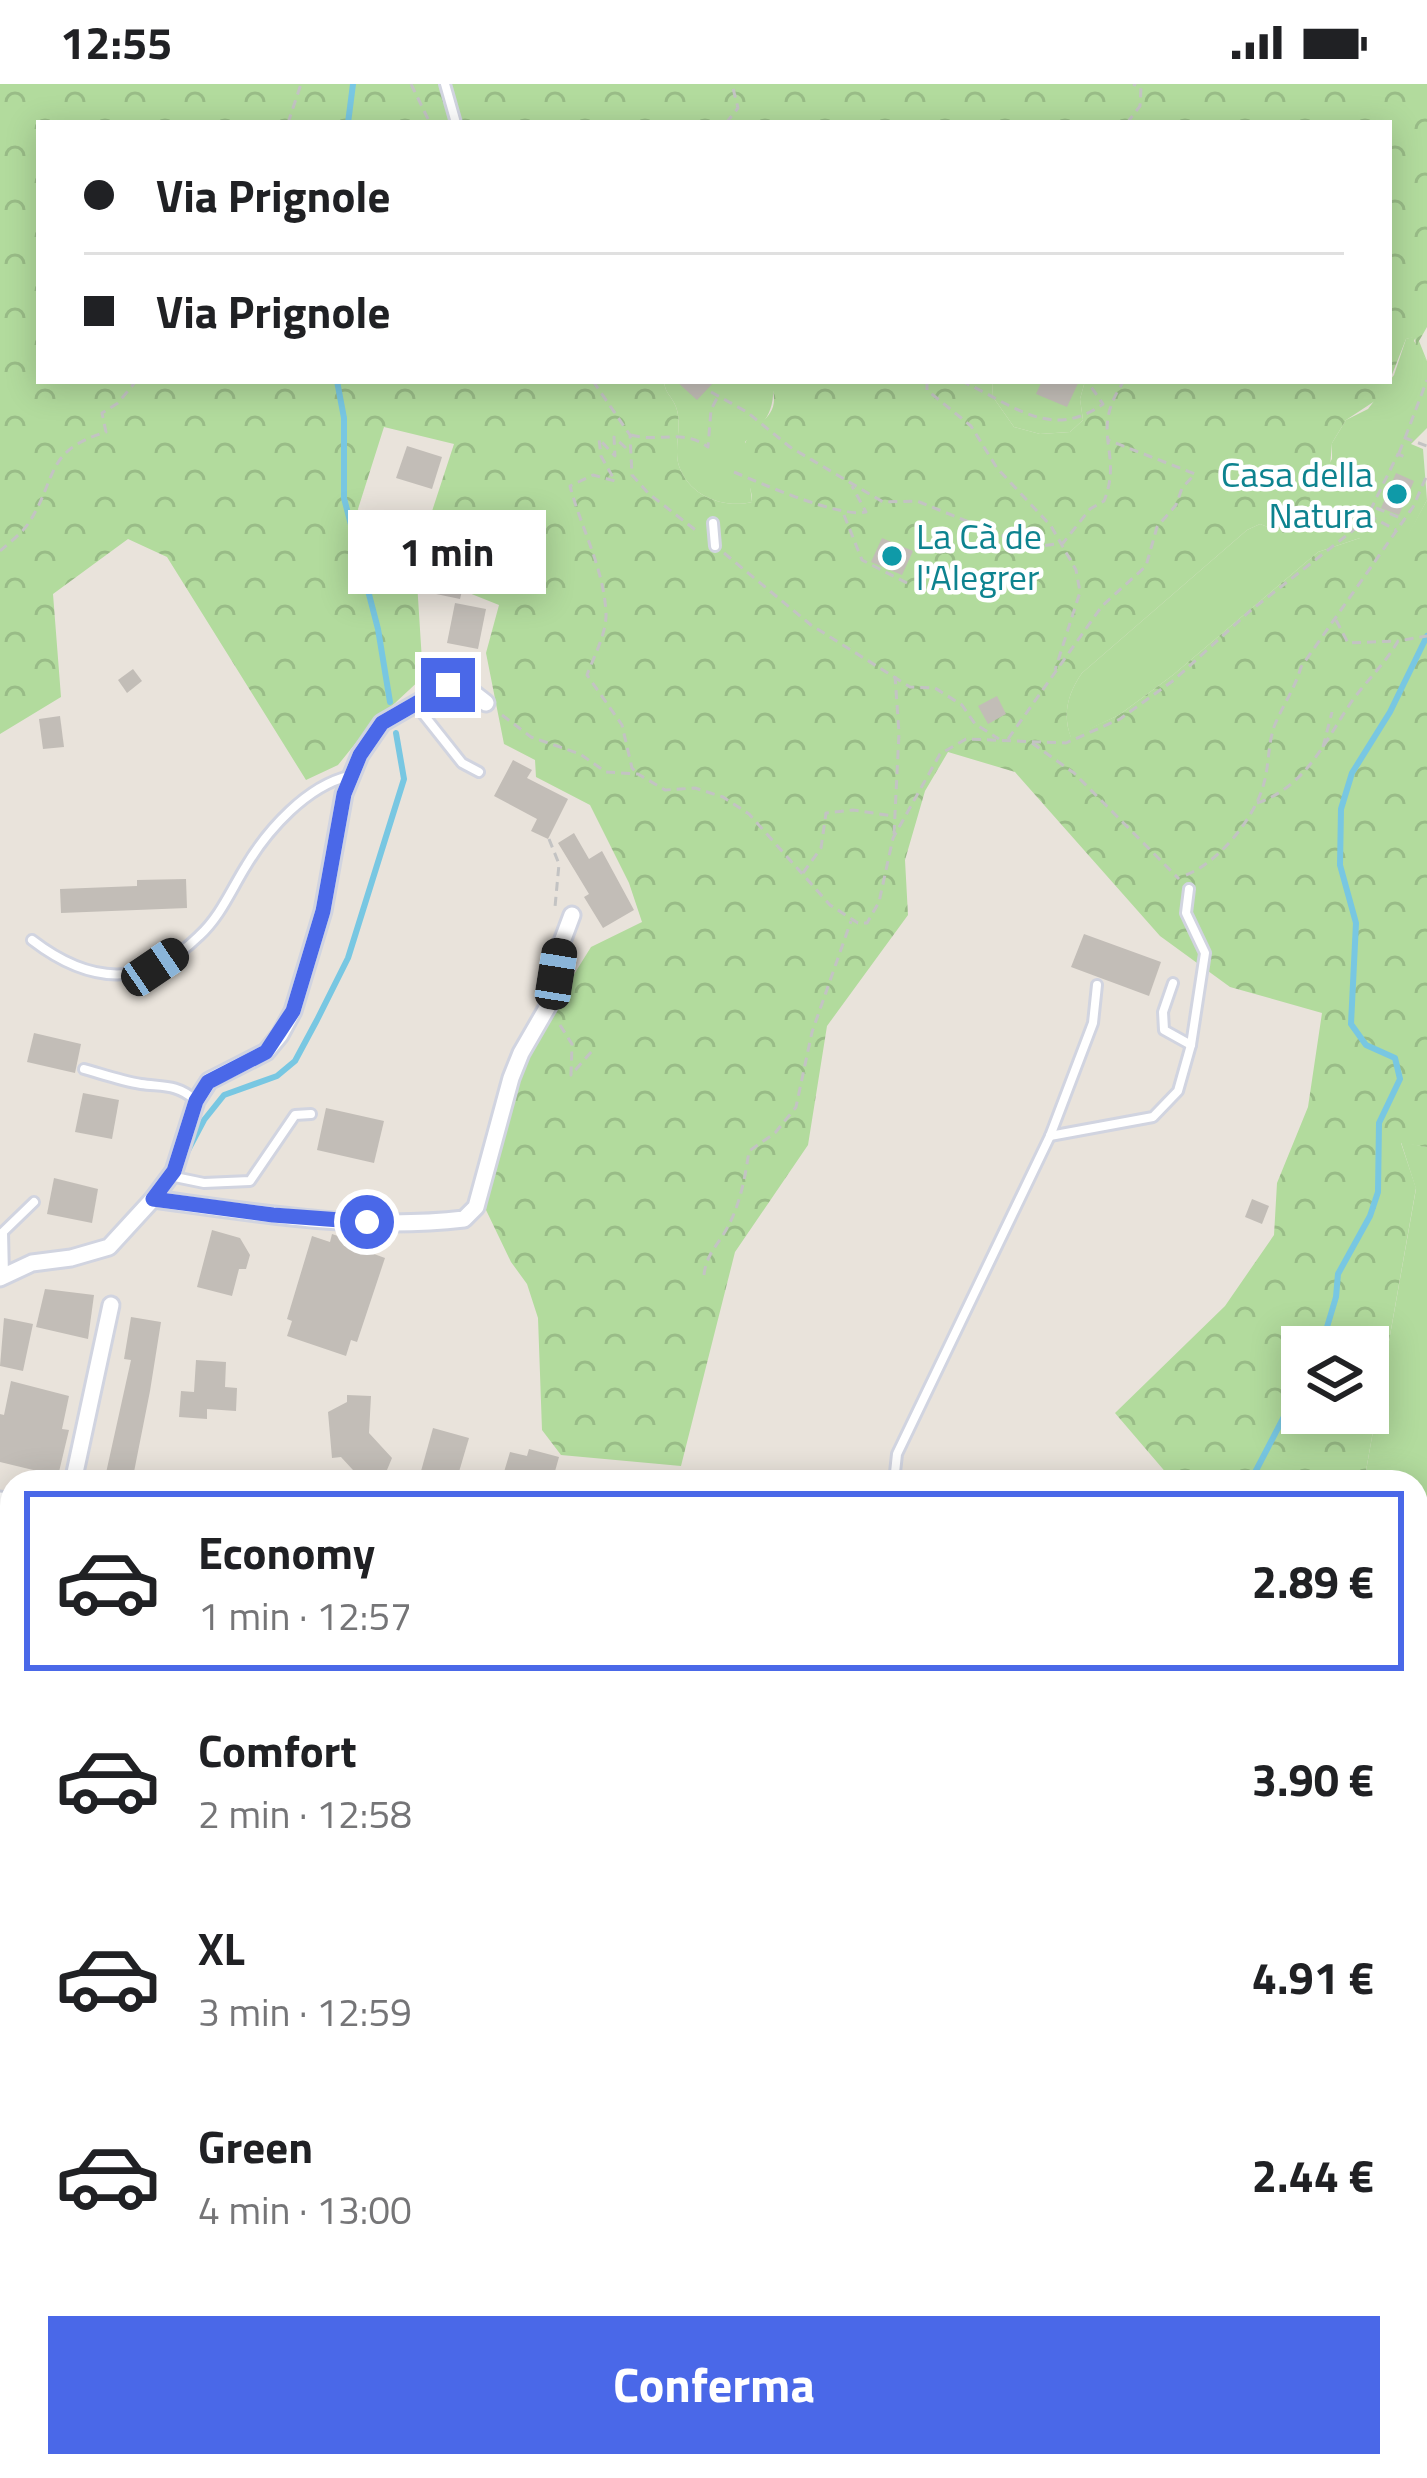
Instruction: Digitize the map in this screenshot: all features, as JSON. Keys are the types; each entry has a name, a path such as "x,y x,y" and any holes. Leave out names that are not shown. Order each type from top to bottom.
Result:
{"street":[{"path":"2,1277 32,1263 109,1246 170,1176 196,1101 208,1082 266,1052 293,1011 323,911 350,776 382,723 448,685 463,685 486,703"},
{"path":"153,1199 367,1222 464,1219 476,1207 520,1053 551,1001 563,913"},
{"path":"76,1470 111,1306"}],"lane":[{"path":"445,84 455,120"},
{"path":"712,524 715,545"},
{"path":"415,704 462,763 479,772"},
{"path":"32,940 60,962 99,974 127,976 155,967 199,937 248,862 284,818 326,782 350,776"},
{"path":"1050,1136 1154,1117 1178,1091 1191,1045 1205,953 1186,913 1190,889"},
{"path":"1173,983 1161,1022 1164,1030 1191,1045"},
{"path":"895,1470 897,1454 1050,1136 1093,1023 1097,985"},
{"path":"84,1069 184,1090 196,1101"},
{"path":"170,1176 204,1184 250,1181 295,1115 311,1114"},
{"path":"2,1277 3,1232 34,1202"}],"path":[{"path":"289,120 301,84"},
{"path":"411,84 429,120"},
{"path":"728,120 738,108 732,84"},
{"path":"1129,120 1140,106 1141,88 1133,84"},
{"path":"893,838 940,754 966,740 1066,743 1120,719 1174,680 1368,515 1427,380"},
{"path":"0,551 26,528 50,470 66,451 106,432 102,413 134,384"},
{"path":"595,384 630,435 632,475 648,493 811,625 910,687 935,688 962,705 988,735 1006,742"},
{"path":"922,384 971,426 998,468 1063,543 1076,570 1081,592 1053,677"},
{"path":"927,384 927,390"},
{"path":"967,384 1028,415 1060,422 1076,421 1102,404 1089,384"},
{"path":"734,472 843,513 866,512 883,502 917,501 1006,537 1041,545 1063,543 1090,509 1104,501 1111,474 1105,422 1110,401 1122,384"},
{"path":"712,392 790,447 883,502"},
{"path":"630,435 655,440 668,434 708,448 711,410 719,393"},
{"path":"628,449 614,437 615,456 599,439 601,456 615,481 593,476 570,486 598,561 606,614 586,675 622,725 632,768 665,790 695,788 723,797 748,814 830,905 851,920 867,923 893,838 899,733 894,674"},
{"path":"1405,438 1427,446"},
{"path":"1006,742 1102,606 1146,566 1157,527 1195,474 1107,440"},
{"path":"1398,454 1406,457"},
{"path":"1031,742 1074,773 1178,878 1207,865 1263,788 1274,728 1293,694 1300,667 1405,520 1427,475"},
{"path":"852,484 866,512"},
{"path":"1374,508 1405,520"},
{"path":"843,513 862,560 907,584"},
{"path":"1368,515 1397,531"},
{"path":"1334,619 1348,643 1427,636"},
{"path":"1255,803 1280,795 1324,749 1353,700 1398,641"},
{"path":"486,703 530,737 580,754 606,772 638,774"},
{"path":"1324,749 1332,712"},
{"path":"802,876 821,848 826,813 853,810 894,816"},
{"path":"549,839 559,865 563,913"},
{"path":"704,1275 705,1259 728,1227 736,1205 748,1151 776,1133 796,1107 812,1032 851,920"},
{"path":"551,1001 572,1044 572,1075 593,1050"}],"green space":[{"path":"0,84 1427,84 1427,327 1419,341 1427,361 1415,337 1406,339 1392,375 1392,120 36,120 36,384 665,384 678,414 677,459 684,476 709,498 741,504 752,502 742,462 744,446 771,411 771,384 992,384 993,397 1014,427 1040,434 1070,432 1083,420 1080,399 1084,384 1388,384 1384,395 1346,420 1332,443 1330,467 1310,483 1307,533 1283,533 1260,524 1247,530 1082,673 1067,712 1071,737 1119,715 1318,552 1360,538 1406,538 1427,500 1427,1147 1401,1143 1416,1188 1389,1341 1389,1326 1281,1326 1281,1434 1372,1434 1366,1470 1164,1470 1115,1413 1225,1306 1274,1235 1277,1183 1308,1107 1322,1013 1230,987 1160,936 1015,772 948,752 925,791 905,860 908,915 827,1026 808,1145 735,1252 681,1466 561,1455 542,1430 538,1318 527,1284 486,1210 488,1183 522,1061 545,1021 591,947 642,922 629,883 590,805 536,777 535,760 504,744 486,653 499,605 469,593 459,565 418,554 454,444 384,427 358,509 367,545 404,564 417,582 423,677 367,729 338,765 306,780 167,557 128,539 53,594 61,697 0,734"},
{"path":"1416,336 1414,341 1427,361 1427,428 1411,444 1423,449 1427,500 1407,538 1360,538 1318,552 1173,675 1119,715 1071,738 1068,704 1082,673 1247,530 1260,524 1284,533 1307,533 1312,477 1324,473 1332,459 1332,443 1346,420 1368,409 1392,384 1406,339"},
{"path":"665,384 773,384 767,416 745,442 752,502 719,502 699,492 684,476 677,459 678,414"},
{"path":"992,384 1084,384 1080,399 1083,420 1070,432 1040,434 1014,427 993,397"},
{"path":"1401,1142 1427,1147 1427,1470 1366,1470 1373,1434 1389,1434 1389,1341 1416,1189"}],"building":[{"path":"679,384 712,384 697,400"},
{"path":"1041,384 1078,384 1067,407 1036,394"},
{"path":"407,446 442,457 432,489 396,478"},
{"name":"Casa della Natura","path":"1396,473 1414,481 1399,515 1381,508"},
{"name":"La Cà de l'Alegrer","path":"882,538 913,551 902,575 871,562"},
{"path":"439,578 464,583 460,599 436,594"},
{"path":"455,603 486,609 478,649 447,643"},
{"path":"133,669 142,681 127,693 118,680"},
{"path":"997,696 1006,714 988,724 978,706"},
{"path":"60,716 64,747 43,749 39,719"},
{"path":"513,760 532,770 527,778 568,799 548,839 531,831 537,819 494,796"},
{"path":"574,833 589,859 602,851 634,910 603,928 558,843"},
{"path":"186,879 187,908 61,913 60,889"},
{"path":"1084,934 1161,962 1149,996 1071,967"},
{"path":"34,1033 81,1044 75,1073 27,1062"},
{"path":"83,1093 119,1100 112,1139 75,1132"},
{"path":"326,1108 384,1121 374,1163 317,1150"},
{"path":"54,1178 98,1189 92,1223 47,1214"},
{"path":"1252,1199 1269,1206 1262,1224 1245,1217"},
{"path":"212,1230 240,1238 250,1255 246,1269 239,1269 232,1296 197,1287"},
{"path":"332,1234 385,1258 357,1342 351,1340 346,1356 287,1336 292,1321 287,1319 312,1236 330,1242"},
{"path":"45,1289 94,1295 88,1339 36,1327"},
{"path":"131,1317 161,1322 134,1470 107,1470 131,1360 124,1359"},
{"path":"4,1318 33,1324 23,1371 0,1366"},
{"path":"196,1360 226,1362 225,1387 237,1388 236,1411 207,1409 207,1419 179,1417 181,1391 194,1392"},
{"path":"11,1381 69,1396 62,1429 69,1430 59,1470 0,1462 0,1414 4,1415"},
{"path":"347,1395 371,1396 369,1433 392,1458 387,1470 353,1470 341,1457 332,1458 328,1412 347,1402"},
{"path":"433,1428 469,1438 460,1470 421,1470"},
{"path":"529,1449 559,1457 555,1470 505,1470 510,1452 527,1456"}],"waterway":[{"path":"348,120 353,84"},
{"path":"338,384 344,418 344,498 378,629 390,702"},
{"path":"1327,1326 1338,1274 1378,1192 1379,1123 1400,1079 1395,1058 1366,1045 1351,1024 1356,923 1340,865 1341,809 1352,773 1390,712 1427,636"},
{"path":"186,1154 224,1095 277,1076 295,1061 348,958 404,779 396,733"},
{"path":"1256,1470 1281,1422"}],"place":[{"name":"Casa della Natura","path":"1397,494"},
{"name":"La Cà de l'Alegrer","path":"892,556"}],"route":[{"path":"367,1222 153,1199 174,1171 196,1101 208,1082 266,1052 293,1011 323,911 344,794 360,755 382,723 448,685"}]}
